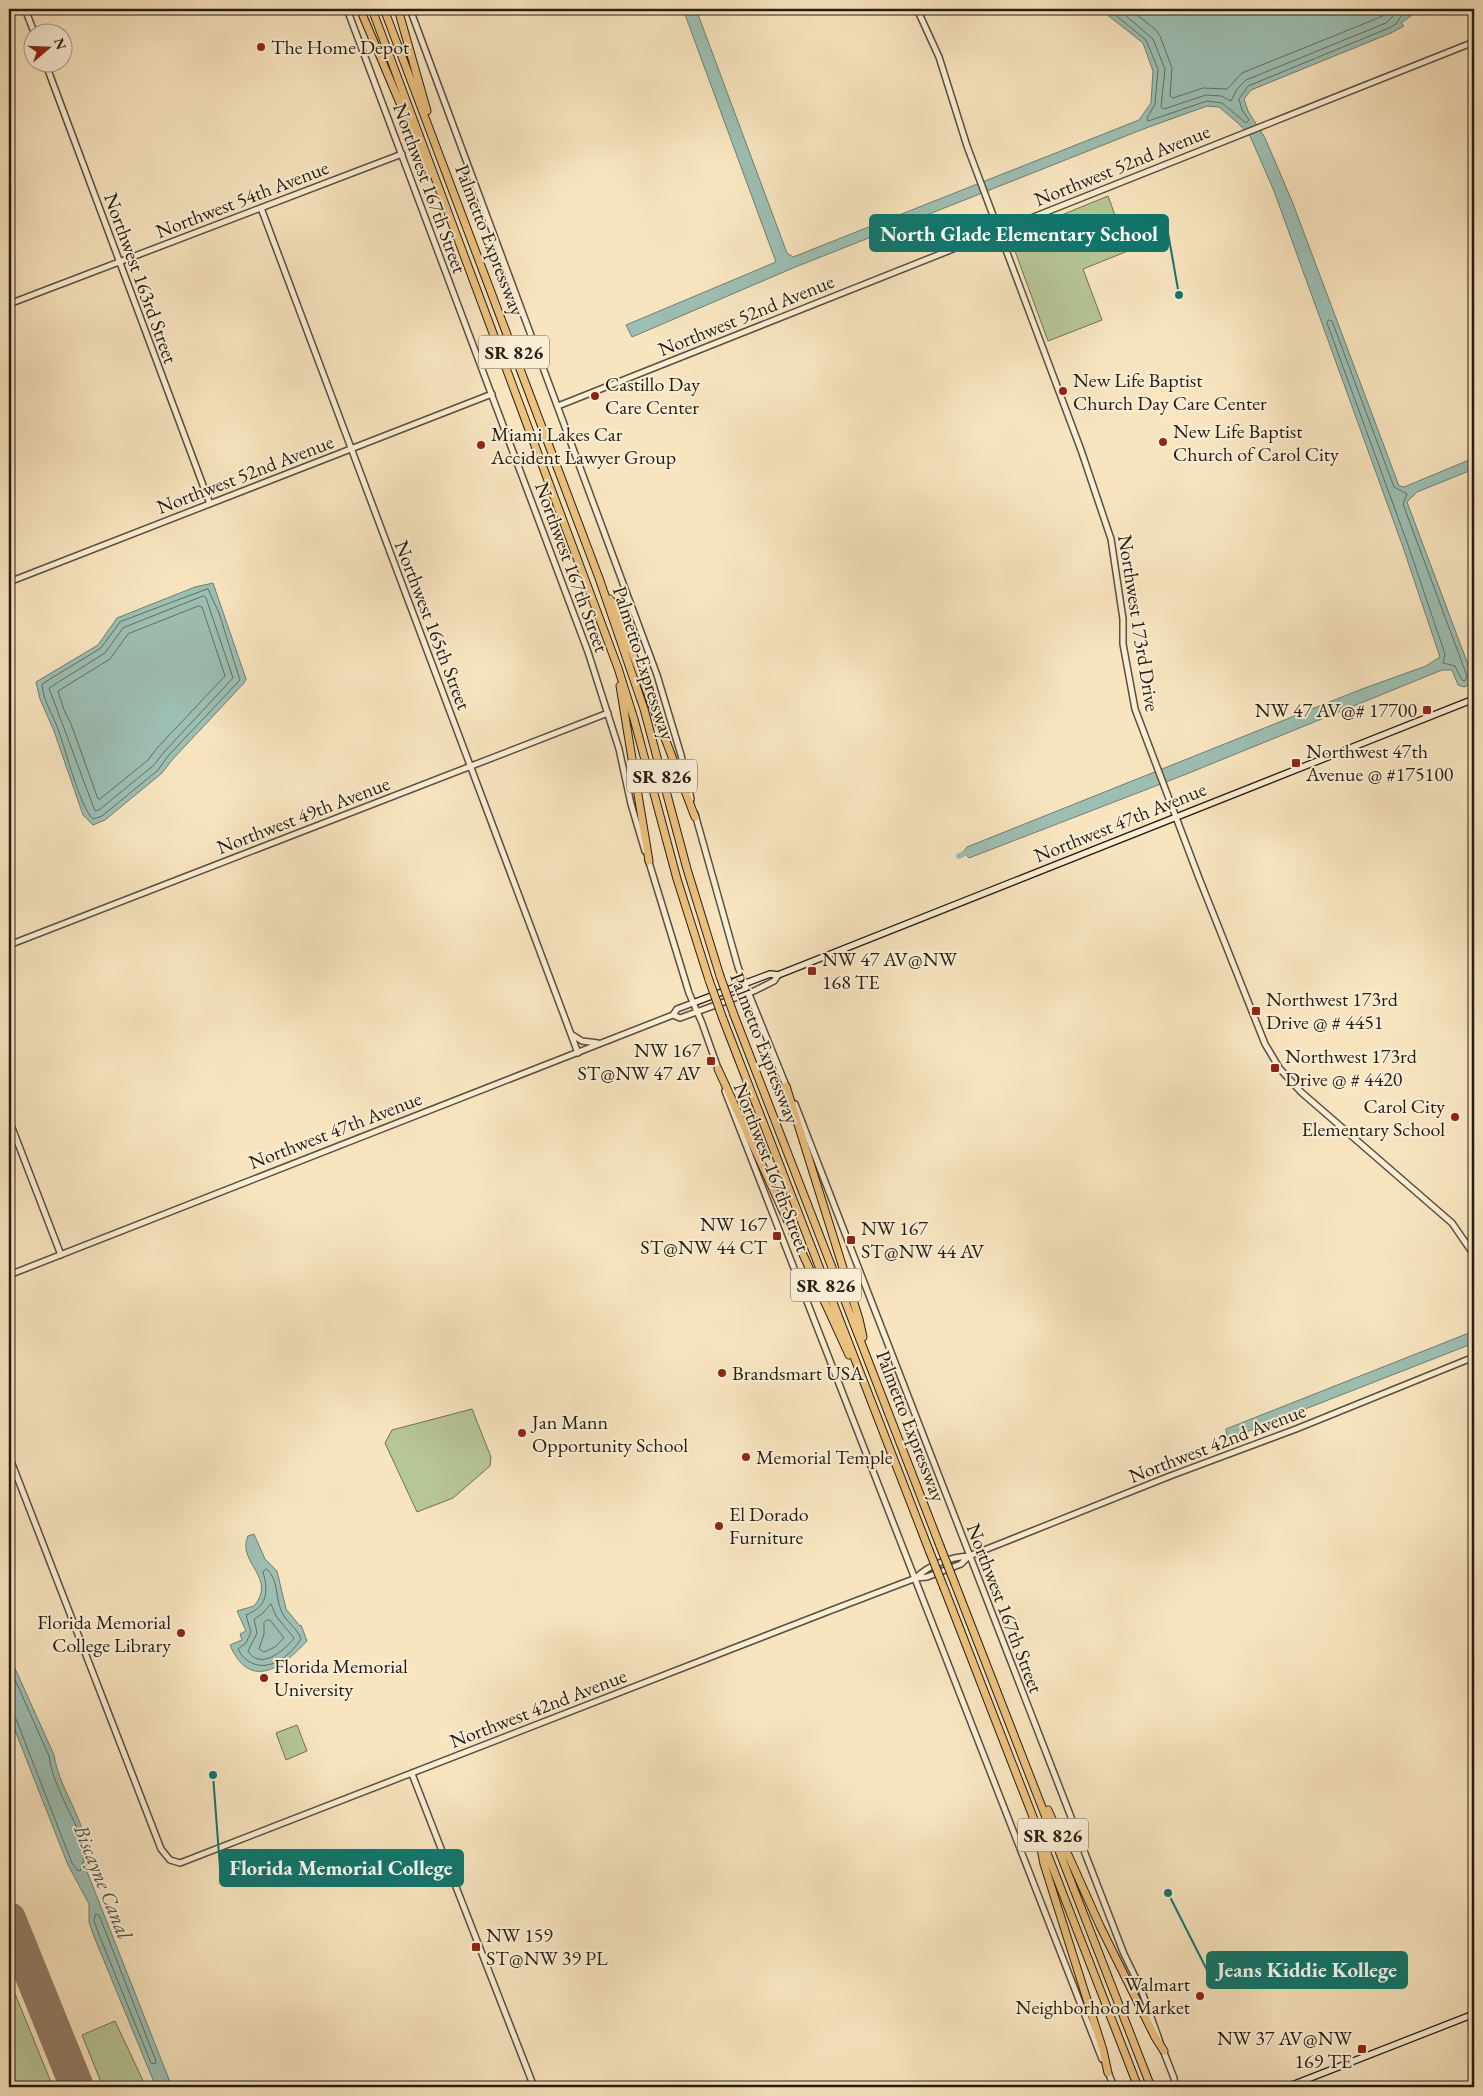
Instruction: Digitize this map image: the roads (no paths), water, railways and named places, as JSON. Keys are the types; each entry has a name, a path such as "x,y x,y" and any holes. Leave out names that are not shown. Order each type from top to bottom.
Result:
{"highway":[{"path":"360,9 422,158 444,202"},
{"name":"Palmetto Expressway","path":"372,9 618,668 634,719 677,878 723,1020 1138,2087"},
{"name":"Palmetto Expressway","path":"384,9 430,126 599,578 644,708 686,869 734,1015 1151,2087"},
{"path":"398,9 425,100 430,126"},
{"path":"599,578 616,610 695,817"},
{"path":"618,668 638,803 649,861"},
{"path":"718,1069 806,1256 842,1342 860,1373"},
{"path":"786,1086 859,1319 868,1359"},
{"path":"1033,1783 1056,1826 1100,1926 1155,2037 1164,2051"},
{"path":"1035,1822 1044,1864 1103,2050 1108,2074"}],"main road":[{"name":"Northwest 47th Avenue","path":"693,1003 770,974 778,975 1474,699"},
{"path":"1286,2087 1474,2014"}],"street":[{"path":"25,9 30,22"},
{"name":"Northwest 167th Street","path":"346,9 584,643 619,749 637,827 693,1003 733,1113 1114,2087"},
{"name":"Northwest 167th Street","path":"410,9 657,675 681,756 712,883 744,984 786,1086 798,1110 1124,1954 1141,1989 1174,2078 1175,2087"},
{"name":"Northwest 173rd Drive","path":"917,9 939,57 948,90 985,195 1081,450 1111,539 1123,619 1123,644 1135,709 1256,1022 1273,1059 1301,1092 1452,1223 1474,1255"},
{"name":"Northwest 52nd Avenue","path":"558,406 1474,42"},
{"name":"Northwest 163rd Street","path":"49,72 210,504"},
{"name":"Northwest 54th Avenue","path":"9,304 402,154"},
{"name":"Northwest 165th Street","path":"261,208 578,1053"},
{"name":"Northwest 52nd Avenue","path":"9,582 492,394"},
{"name":"Northwest 49th Avenue","path":"9,946 608,713"},
{"name":"Northwest 47th Avenue","path":"673,1015 680,1018 748,993 774,981 778,975"},
{"name":"Northwest 47th Avenue","path":"9,1275 578,1053 673,1015 677,1009 693,1003"},
{"path":"571,1034 582,1042 603,1042"},
{"path":"9,1120 61,1255"},
{"name":"Northwest 42nd Avenue","path":"9,1456 161,1849 170,1860 180,1863 916,1578 923,1570 958,1557 969,1556 1170,1476 1296,1429 1474,1357"},
{"path":"412,1774 534,2087"}],"water":[{"path":"683,9 696,9 787,253 793,257 1139,120 1151,103 1153,71 1143,43 1100,9 1411,9 1411,16 1401,23 1404,26 1251,90 1244,99 1248,111 1265,138 1292,201 1399,486 1404,487 1474,458 1474,469 1417,492 1407,502 1473,678 1468,685 1464,687 1458,685 1452,670 1442,670 1184,775 969,858 963,852 967,847 1362,689 1426,666 1440,657 1403,547 1274,191 1250,136 1219,107 1207,106 1146,128 793,268 632,337 626,325 776,262"},
{"path":"213,583 246,679 162,773 105,820 93,825 83,815 54,731 40,699 36,682 98,645 117,618 195,587"},
{"path":"1474,1331 1474,1343 1231,1438 1227,1436 1226,1429"},
{"path":"254,1534 265,1559 277,1571 286,1609 301,1625 307,1641 298,1651 277,1666 257,1671 247,1668 238,1659 230,1645 242,1640 240,1634 246,1631 237,1611 254,1606 260,1596 262,1587 247,1554 248,1536"},
{"path":"9,1655 54,1755 57,1770 81,1825 87,1854 86,1869 172,2087 156,2087 93,1934 89,1922 89,1904 68,1865 9,1715"}],"waterway":[{"path":"959,856 970,851"}],"place":[{"name":"The Home Depot","path":"261,47"},
{"name":"North Glade Elementary School","path":"1179,295"},
{"name":"New Life Baptist Church Day Care Center","path":"1063,391"},
{"name":"Castillo Day Care Center","path":"595,396"},
{"name":"New Life Baptist Church of Carol City","path":"1163,442"},
{"name":"Miami Lakes Car Accident Lawyer Group","path":"481,445"},
{"name":"NW 47 AV@# 17700","path":"1427,710"},
{"name":"Northwest 47th Avenue @ #175100","path":"1296,763"},
{"name":"NW 47 AV@NW 168 TE","path":"812,971"},
{"name":"Northwest 173rd Drive @ # 4451","path":"1256,1011"},
{"name":"NW 167 ST@NW 47 AV","path":"711,1061"},
{"name":"Northwest 173rd Drive @ # 4420","path":"1275,1068"},
{"name":"Carol City Elementary School","path":"1455,1117"},
{"name":"NW 167 ST@NW 44 CT","path":"777,1236"},
{"name":"NW 167 ST@NW 44 AV","path":"851,1240"},
{"name":"Brandsmart USA","path":"722,1373"},
{"name":"Jan Mann Opportunity School","path":"522,1433"},
{"name":"Memorial Temple","path":"746,1457"},
{"name":"El Dorado Furniture","path":"719,1526"},
{"name":"Florida Memorial College Library","path":"181,1633"},
{"name":"Florida Memorial University","path":"264,1678"},
{"name":"Florida Memorial College","path":"213,1775"},
{"name":"Jeans Kiddie Kollege","path":"1168,1893"},
{"name":"NW 159 ST@NW 39 PL","path":"476,1947"},
{"name":"Walmart Neighborhood Market","path":"1200,1996"},
{"name":"NW 37 AV@NW 169 TE","path":"1362,2049"}],"water label":[{"name":"Biscayne Canal","path":"103,1882"}]}
